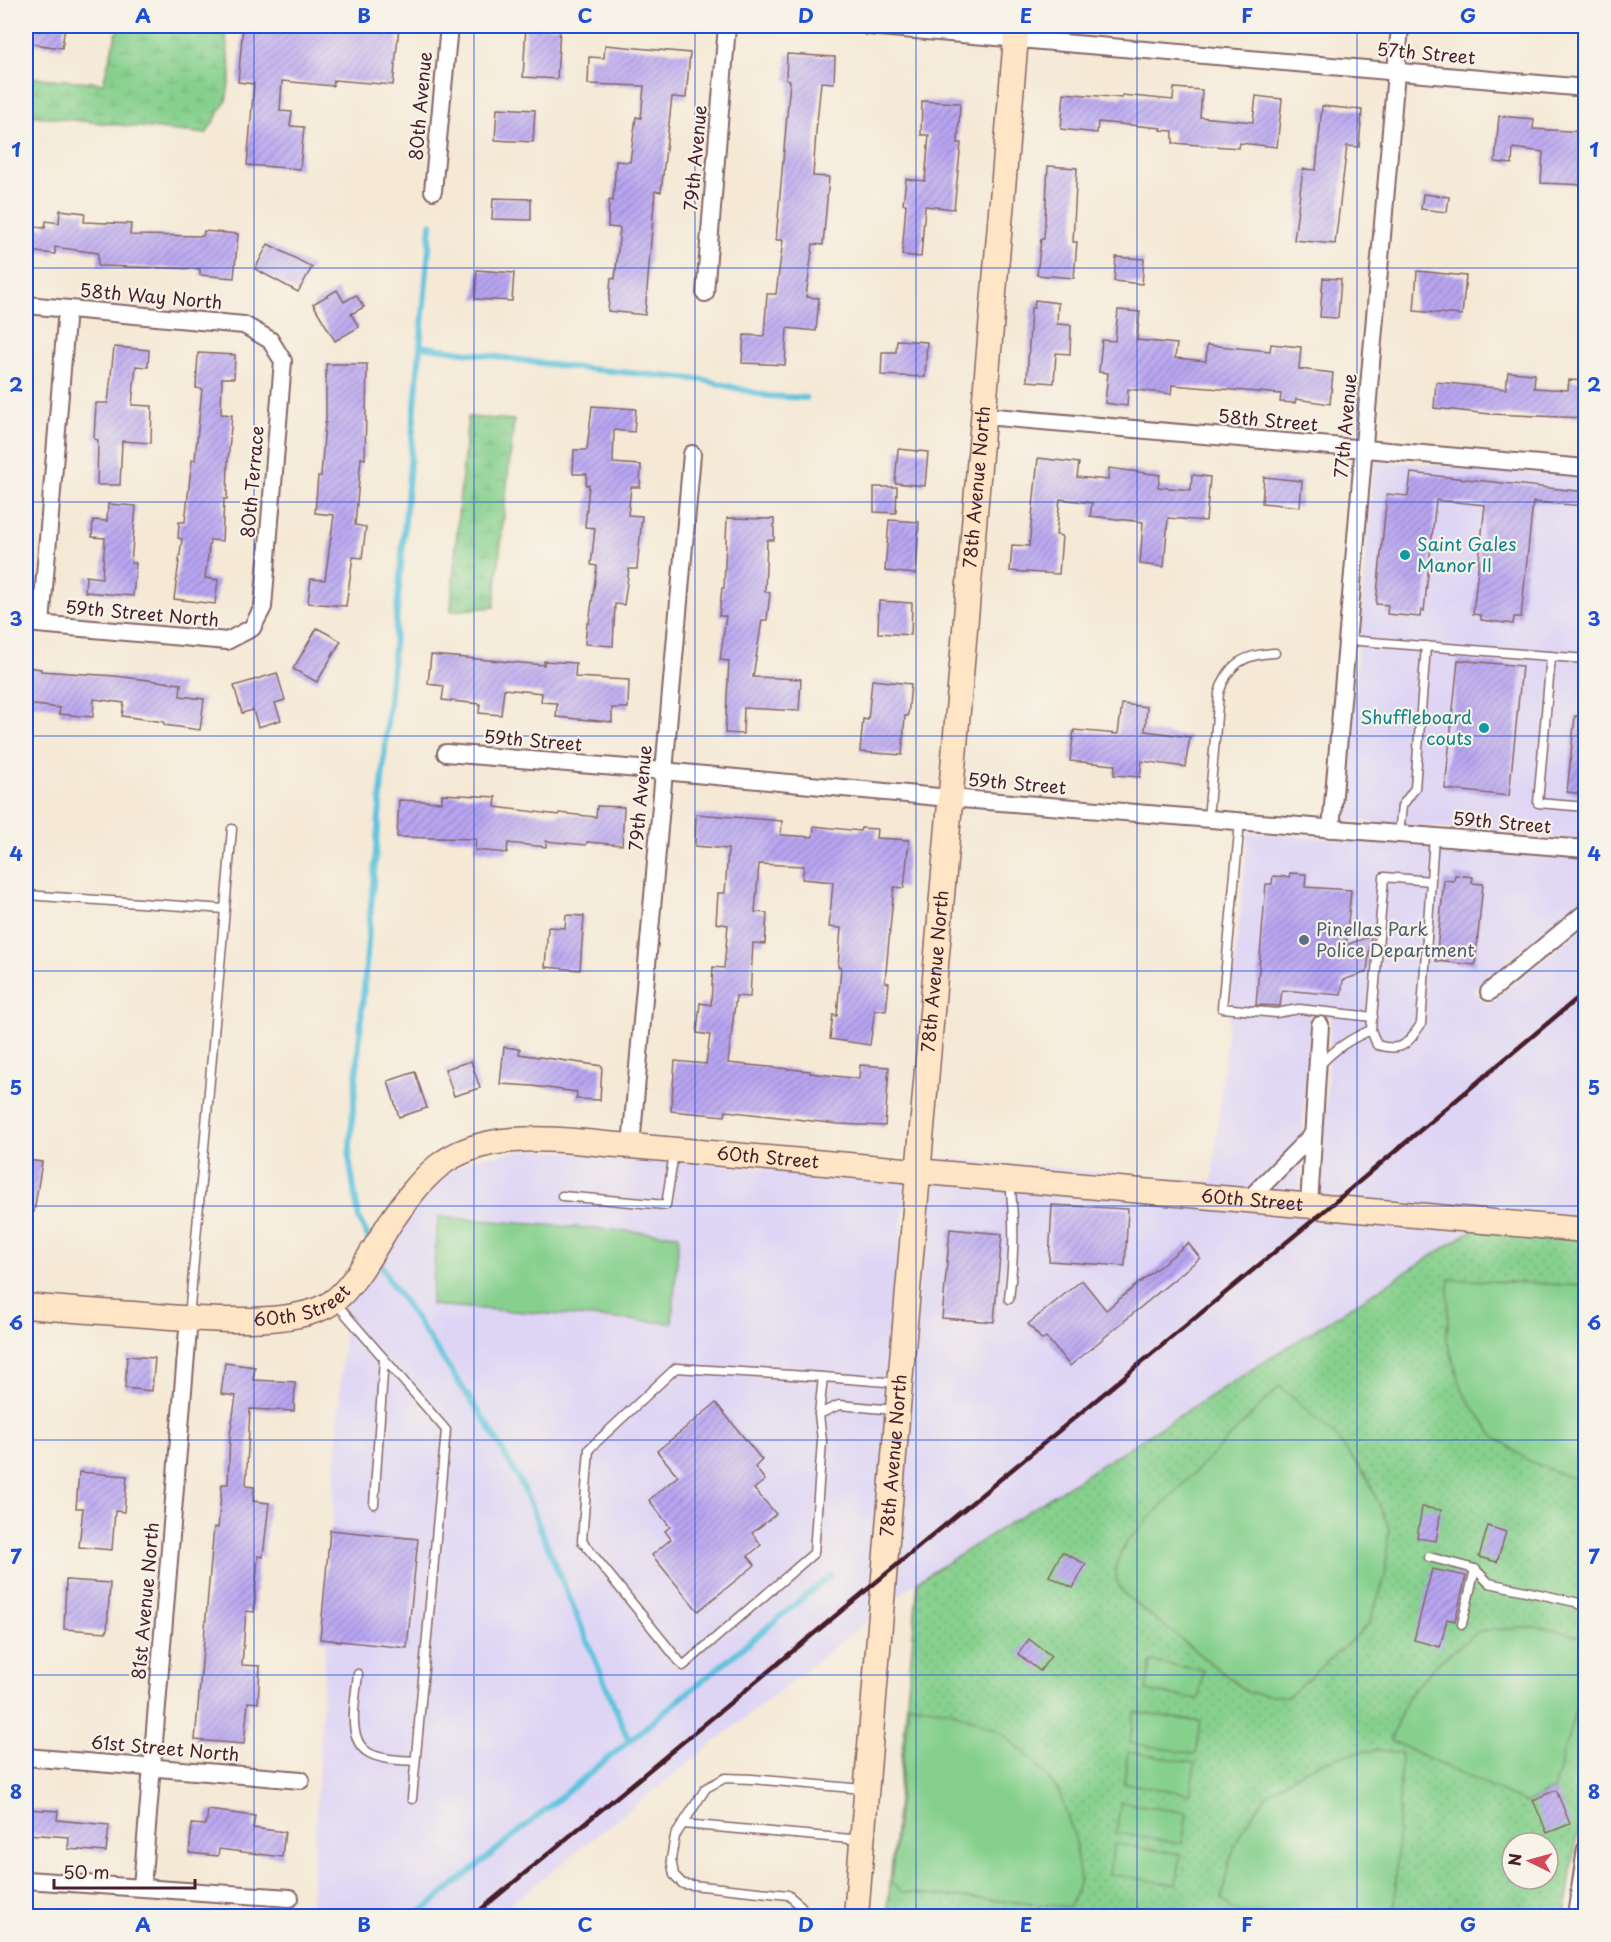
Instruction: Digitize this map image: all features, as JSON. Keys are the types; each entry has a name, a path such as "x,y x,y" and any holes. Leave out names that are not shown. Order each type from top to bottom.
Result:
{"street":[{"name":"80th Avenue","path":"433,191 449,26"},
{"name":"79th Avenue","path":"705,293 727,26"},
{"name":"57th Street","path":"868,26 1016,32 1396,72 1586,88"},
{"name":"77th Avenue","path":"1331,829 1400,26"},
{"name":"78th Avenue North","path":"856,1917 897,1411 1016,32"},
{"name":"58th Way North","path":"26,305 244,325 270,340"},
{"path":"33,623 67,309"},
{"name":"80th Terrace","path":"252,628 263,607 283,361 270,340"},
{"name":"58th Street","path":"984,416 1586,468"},
{"name":"79th Avenue","path":"631,1146 692,454"},
{"name":"59th Street North","path":"33,623 227,641 252,628"},
{"name":"59th Street","path":"446,753 950,798 1586,849"},
{"path":"1489,992 1586,912"},
{"path":"1310,1205 1320,1025"},
{"path":"1248,1200 1314,1134"},
{"name":"60th Street","path":"26,1306 189,1318 276,1319 308,1314 334,1301 363,1266 413,1190 438,1166 467,1150 496,1142 529,1139 675,1149 1586,1230"},
{"name":"81st Avenue North","path":"142,1887 189,1318"},
{"name":"61st Street North","path":"26,1757 301,1780"},
{"path":"1576,1917 1586,1849"},
{"path":"26,1880 290,1898"}],"lane":[{"path":"1347,640 1586,659"},
{"path":"1399,834 1402,806 1415,788 1426,646"},
{"path":"1208,819 1219,693 1224,676 1238,662 1258,654 1275,653"},
{"path":"1551,656 1538,802 1586,807"},
{"path":"1240,822 1222,1008 1276,1013 1299,1009 1373,1017"},
{"path":"189,1318 232,829"},
{"path":"1431,881 1384,877 1371,1030 1377,1045 1392,1049 1408,1044 1421,1024 1431,881 1434,837"},
{"path":"26,895 225,909"},
{"path":"1318,1067 1336,1049 1371,1030"},
{"path":"562,1196 666,1205 675,1149"},
{"path":"1009,1179 1014,1214 1014,1254 1009,1299"},
{"path":"334,1301 446,1430 411,1799"},
{"path":"374,1504 384,1359"},
{"path":"823,1377 819,1413 822,1441 814,1553 683,1666 582,1541 589,1449 676,1368 823,1377 900,1383"},
{"path":"819,1413 838,1405 897,1411"},
{"path":"1428,1557 1475,1569 1489,1583 1575,1602 1586,1607"},
{"path":"1462,1624 1475,1569"},
{"path":"358,1674 354,1730 357,1743 368,1753 380,1757 415,1761"},
{"path":"805,1917 801,1906 788,1895 683,1884 674,1875 671,1859 675,1836 706,1788 725,1779 752,1779 866,1789"},
{"path":"683,1824 862,1840"}],"shaded area":[{"path":"1374,460 1585,478 1585,840 1343,820"},
{"path":"1248,832 1585,859 1585,899 1473,991 1488,1005 1585,925 1585,1220 1321,1197 1331,1016 1310,1015 1299,1194 929,1162 930,1157 1212,1182"},
{"path":"530,1149 906,1180 869,1620 495,1916 310,1916 345,1304 422,1196 445,1174 472,1159"},
{"path":"928,1182 1474,1229 926,1575 892,1601"}],"green space":[{"path":"122,26 224,26 231,73 226,101 206,134 26,115 26,77 103,83 116,34"},
{"path":"468,417 514,420 494,607 451,611 459,504"},
{"path":"438,1217 679,1235 672,1323 431,1305"},
{"path":"1474,1229 1585,1239 1586,1804 1575,1845 1565,1916 887,1916 918,1581"},
{"path":"1449,1279 1585,1286 1585,1480 1574,1479 1529,1461 1492,1434 1464,1394 1447,1342"},
{"path":"1280,1386 1335,1436 1368,1479 1389,1528 1385,1577 1369,1624 1288,1697 1247,1692 1124,1594 1116,1580 1115,1573 1119,1555 1127,1541"},
{"path":"1537,1627 1585,1637 1585,1676 1553,1790 1525,1803 1390,1740 1408,1696 1439,1662 1479,1631"},
{"path":"1151,1662 1203,1670 1199,1699 1146,1691"},
{"path":"909,1704 951,1711 998,1730 1033,1760 1058,1790 1074,1835 1080,1881 1070,1907 902,1892 891,1882"},
{"path":"1135,1712 1201,1722 1196,1754 1130,1743"},
{"path":"1376,1750 1401,1753 1395,1905 1382,1916 1297,1916 1234,1911 1222,1899 1228,1866 1240,1834 1266,1795 1306,1769 1343,1755"},
{"path":"1128,1752 1195,1763 1190,1794 1124,1783"},
{"path":"1121,1802 1187,1813 1182,1844 1116,1833"},
{"path":"1114,1844 1181,1854 1176,1885 1109,1874"}],"building":[{"path":"26,26 65,26 62,48 26,43"},
{"path":"243,26 399,27 393,85 334,80 333,86 282,81 280,111 292,112 290,126 304,127 300,169 247,165 254,84 238,82"},
{"path":"526,26 560,27 557,79 523,77"},
{"path":"605,45 690,53 686,98 672,97 661,192 655,191 645,315 608,311 611,278 615,279 620,228 608,227 609,200 613,201 616,161 630,162 636,117 641,118 644,86 588,84 589,57 604,58"},
{"path":"787,54 835,57 834,83 821,82 816,132 813,176 829,177 823,245 813,244 806,297 819,298 816,331 787,328 785,365 742,363 744,335 764,336 767,294 776,294 783,240 776,240 790,81 786,80"},
{"path":"1174,88 1202,90 1200,117 1253,122 1256,96 1282,99 1277,147 1240,143 1239,148 1173,143 1173,131 1098,122 1097,133 1061,129 1064,93 1173,100"},
{"path":"922,101 960,103 958,143 961,143 954,209 925,206 921,257 902,255 906,179 925,181 929,135 921,135"},
{"path":"1322,106 1362,110 1359,147 1347,146 1335,244 1294,240 1303,169 1316,170"},
{"path":"497,108 535,110 533,142 495,140"},
{"path":"1499,116 1534,119 1533,129 1586,132 1586,185 1541,183 1543,152 1513,148 1512,164 1495,162"},
{"path":"1048,166 1077,168 1073,242 1077,242 1074,278 1037,275 1041,239 1044,239"},
{"path":"1423,194 1449,197 1447,212 1421,209"},
{"path":"493,198 531,199 531,220 492,219"},
{"path":"60,210 85,213 84,222 131,224 130,235 203,236 204,231 238,234 234,278 200,275 200,269 98,266 98,253 55,247 55,254 26,251 26,226 45,228 46,221 59,223"},
{"path":"268,244 312,267 298,292 255,269"},
{"path":"1116,257 1144,259 1142,284 1114,281"},
{"path":"477,270 514,273 512,301 475,299"},
{"path":"1417,271 1466,276 1462,315 1414,311"},
{"path":"1323,278 1341,279 1338,318 1320,317"},
{"path":"337,290 344,302 356,295 364,307 351,314 359,327 335,341 313,304"},
{"path":"1035,300 1058,303 1057,324 1071,325 1070,354 1056,353 1054,383 1027,381 1031,308 1034,308"},
{"path":"1118,310 1140,312 1137,340 1177,344 1175,358 1206,361 1207,345 1270,351 1271,344 1301,347 1299,369 1333,373 1330,404 1296,399 1295,403 1280,402 1281,394 1172,385 1171,394 1128,389 1127,406 1105,403 1108,373 1099,372 1102,340 1115,341"},
{"path":"897,340 927,342 925,377 881,375 882,352 896,352"},
{"path":"114,347 149,350 148,367 136,366 132,405 152,406 151,443 122,441 120,485 97,485 98,440 94,439 96,403 108,403"},
{"path":"198,353 235,355 234,378 222,378 221,414 232,415 222,541 210,540 205,578 218,580 215,604 174,599 182,539 178,538 179,522 185,522 192,460 195,460 202,389 196,388"},
{"path":"326,364 367,364 365,459 361,458 355,525 366,527 362,558 353,557 346,606 308,603 311,579 325,580 334,515 315,513 326,423"},
{"path":"1508,372 1535,374 1534,388 1568,390 1569,380 1586,381 1586,418 1490,414 1434,408 1436,382 1506,389"},
{"path":"592,406 636,409 634,432 614,430 613,463 641,465 640,487 631,487 628,515 642,516 637,569 629,569 624,605 615,604 613,646 585,644 597,566 591,565 595,528 585,527 589,485 586,485 587,474 573,474 574,450 587,450"},
{"path":"898,449 928,452 925,486 895,483"},
{"path":"1038,458 1079,463 1077,477 1108,480 1109,468 1160,475 1158,487 1191,490 1192,475 1210,477 1206,521 1168,518 1164,567 1140,564 1143,522 1090,516 1092,503 1060,499 1056,535 1062,536 1059,574 1010,571 1012,545 1029,546"},
{"name":"Saint Gales Manor II","path":"1411,473 1586,492 1586,506 1533,502 1521,617 1514,617 1513,624 1481,620 1481,615 1473,614 1485,505 1436,500 1424,611 1421,610 1420,617 1387,614 1388,605 1376,604 1387,494 1408,496"},
{"path":"1264,477 1302,481 1300,507 1262,503"},
{"path":"874,487 897,487 896,513 874,512"},
{"path":"108,504 136,506 131,563 136,563 133,596 85,592 86,576 102,578 105,538 92,537 93,520 107,521"},
{"path":"727,518 774,519 774,540 767,540 765,592 770,593 767,620 762,620 753,677 801,679 799,711 744,708 743,734 725,733 729,661 720,660 726,616 719,616 722,588 724,588"},
{"path":"889,520 919,522 916,574 885,571"},
{"path":"879,601 912,603 911,635 878,633"},
{"path":"317,628 341,641 317,682 293,669"},
{"path":"431,655 544,665 544,661 576,663 575,677 629,680 628,708 612,708 612,722 556,717 557,703 541,702 542,693 504,689 501,715 479,713 480,704 442,700 444,686 428,684"},
{"name":"Shuffleboard couts","path":"1458,660 1522,666 1509,796 1445,789"},
{"path":"26,667 41,669 41,671 115,676 181,684 180,696 204,699 200,730 122,716 124,703 94,699 93,717 59,714 60,708 26,704"},
{"path":"277,673 285,700 275,703 281,720 258,727 253,710 242,713 234,686"},
{"path":"872,680 911,684 908,716 905,716 902,755 860,752 863,719 868,720"},
{"path":"1122,704 1147,707 1145,731 1190,737 1185,767 1142,761 1140,777 1114,775 1115,765 1070,761 1074,730 1118,734"},
{"path":"1575,716 1586,717 1586,794 1567,792"},
{"path":"442,794 496,797 495,807 559,815 559,813 596,817 597,806 624,807 622,845 587,842 586,845 546,841 546,847 508,843 507,853 475,850 476,839 397,837 399,800 442,802"},
{"path":"696,814 782,821 781,835 813,837 814,826 860,831 861,828 877,829 876,838 909,840 904,888 894,887 885,982 889,983 886,1011 875,1010 870,1045 830,1039 833,1015 837,1016 841,967 838,967 841,928 829,927 833,882 802,879 804,866 759,864 755,912 767,913 765,944 753,943 750,997 736,996 728,1063 810,1071 810,1073 859,1079 860,1065 889,1067 885,1126 838,1124 726,1111 725,1116 671,1111 675,1061 706,1064 710,1035 697,1033 700,1003 711,1005 713,967 724,968 728,925 716,923 718,893 725,893 728,849 695,846"},
{"name":"Pinellas Park Police Department","path":"1290,873 1306,874 1305,887 1351,890 1346,945 1371,936 1367,972 1343,980 1341,995 1282,990 1280,1006 1256,1005 1266,884 1272,884 1273,876 1289,877"},
{"path":"1455,875 1473,877 1472,883 1483,884 1475,965 1436,961 1444,880 1454,881"},
{"path":"566,915 584,916 580,970 545,967 548,927 565,928"},
{"path":"504,1047 520,1049 519,1054 602,1066 600,1100 576,1099 577,1092 500,1084"},
{"path":"471,1061 480,1088 454,1096 445,1069"},
{"path":"415,1072 427,1108 399,1117 388,1081"},
{"path":"26,1160 42,1162 34,1212 26,1212"},
{"path":"1052,1205 1128,1209 1125,1266 1049,1261"},
{"path":"950,1229 1002,1234 994,1322 942,1318"},
{"path":"1188,1243 1200,1258 1070,1366 1046,1337 1042,1340 1028,1324 1082,1280 1106,1310"},
{"path":"127,1356 155,1358 152,1391 125,1388"},
{"path":"225,1363 255,1367 253,1380 295,1382 294,1411 250,1409 246,1486 254,1487 253,1501 269,1503 263,1557 258,1556 254,1612 246,1611 242,1665 260,1666 258,1703 248,1702 244,1744 195,1740 214,1527 218,1528 222,1484 228,1484 230,1435 236,1396 221,1394"},
{"path":"716,1403 762,1460 755,1467 765,1480 754,1489 776,1514 752,1533 761,1545 748,1556 755,1565 698,1611 652,1555 671,1539 665,1531 670,1527 649,1500 678,1476 657,1451"},
{"path":"79,1472 127,1476 124,1512 115,1511 112,1550 79,1547 83,1508 76,1508"},
{"path":"1422,1507 1441,1510 1436,1541 1417,1538"},
{"path":"1488,1526 1506,1532 1497,1562 1479,1557"},
{"path":"330,1530 418,1539 407,1648 320,1639"},
{"path":"1062,1552 1086,1564 1073,1588 1049,1576"},
{"path":"1432,1569 1466,1576 1455,1621 1447,1619 1440,1647 1414,1640"},
{"path":"66,1580 110,1583 107,1632 64,1629"},
{"path":"1029,1639 1051,1656 1040,1671 1018,1654"},
{"path":"1556,1790 1570,1824 1546,1831 1533,1800"},
{"path":"26,1809 58,1811 57,1820 109,1825 106,1852 68,1849 69,1837 26,1834"},
{"path":"208,1810 255,1816 253,1828 285,1832 282,1857 219,1849 218,1856 189,1853 192,1824 206,1825"}],"waterway":[{"path":"371,1243 359,1219 349,1158 431,224"},
{"path":"420,346 569,367 704,380 768,396 806,398"},
{"path":"377,1255 389,1280 488,1425 523,1487 629,1741"},
{"path":"416,1916 831,1575"}],"railway":[{"path":"473,1916 1329,1207 1586,991"}],"place":[{"name":"Saint Gales Manor II","path":"1405,555"},
{"name":"Shuffleboard couts","path":"1484,728"},
{"name":"Pinellas Park Police Department","path":"1304,940"}]}
